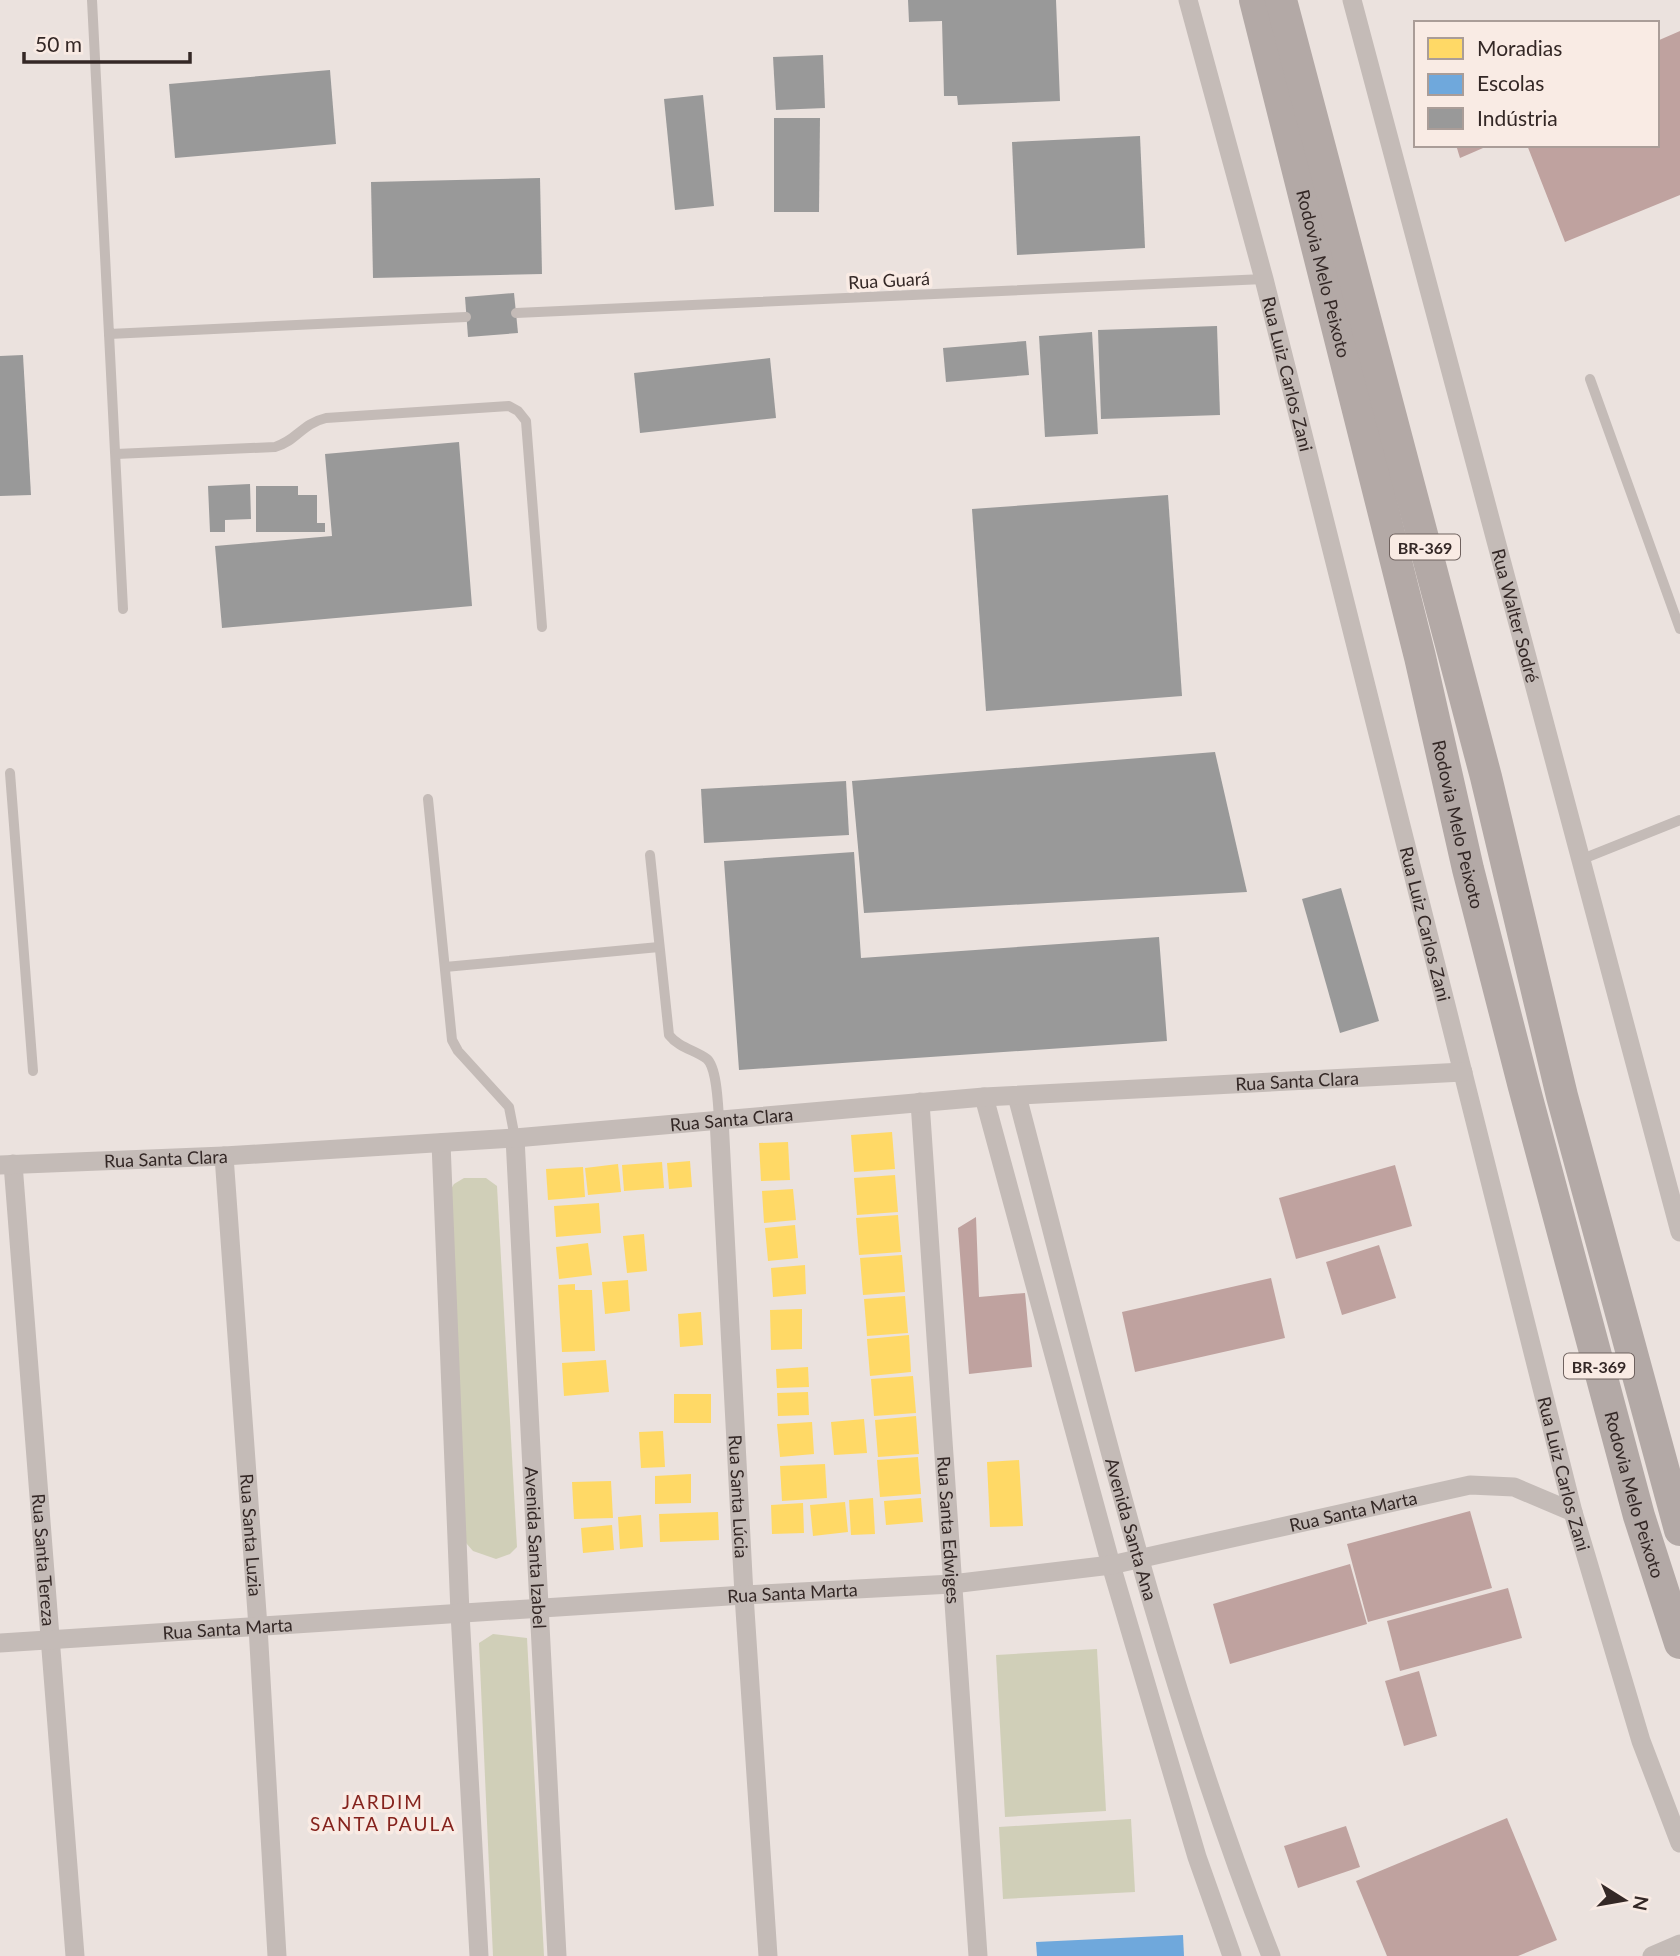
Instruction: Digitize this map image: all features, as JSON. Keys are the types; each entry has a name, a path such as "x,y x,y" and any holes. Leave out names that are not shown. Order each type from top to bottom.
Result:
{"main road":[{"name":"Rodovia Melo Peixoto","path":"1255,0 1420,657 1468,869 1524,1087 1639,1516 1680,1643"},
{"name":"Rodovia Melo Peixoto","path":"1281,0 1486,777 1562,1096 1680,1530"}],"street":[{"name":"Rua Luiz Carlos Zani","path":"1188,0 1264,279 1573,1512 1641,1741 1680,1843"},
{"name":"Rua Walter Sodré","path":"1352,0 1680,1232"},
{"name":"Rua Santa Clara","path":"7,1165 442,1143 984,1097 1463,1072"},
{"name":"Avenida Santa Ana","path":"1017,1096 1139,1559 1231,1856 1270,1956"},
{"name":"Avenida Santa Ana","path":"984,1097 1111,1565 1197,1857 1232,1956"},
{"name":"Rua Santa Edwiges","path":"920,1102 978,1956"},
{"name":"Rua Santa Lúcia","path":"719,1119 744,1595 768,1956"},
{"name":"Avenida Santa Izabel","path":"514,1138 557,1956"},
{"path":"442,1143 460,1613 479,1956"},
{"name":"Rua Santa Luzia","path":"224,1156 258,1627 277,1956"},
{"name":"Rua Santa Tereza","path":"7,1165 50,1639 75,1956"},
{"name":"Rua Santa Marta","path":"0,1643 952,1584 1111,1565 1470,1485 1514,1487 1573,1512"},
{"path":"1652,1956 1680,1944"}],"lane":[{"path":"92,0 123,609"},
{"name":"Rua Guará","path":"516,313 1264,279"},
{"path":"110,334 466,317"},
{"path":"1590,379 1680,629"},
{"path":"116,454 275,447 288,443 311,422 326,418 509,406 518,411 526,421 542,627"},
{"path":"10,773 33,1071"},
{"path":"428,799 452,1040 458,1051 509,1107 514,1138"},
{"path":"1580,860 1680,820"},
{"path":"650,855 669,1035 674,1042 707,1059 713,1067 719,1119"},
{"path":"445,967 659,947"}],"green space":[{"path":"464,1178 486,1178 497,1186 517,1547 510,1554 496,1559 473,1551 466,1543 448,1194 454,1184"},
{"path":"493,1634 527,1638 544,1956 493,1956 479,1643"},
{"path":"1097,1649 1106,1811 1005,1817 996,1655"},
{"path":"1131,1819 1135,1892 1003,1899 999,1827"}],"building: Moradias":[{"path":"892,1132 895,1169 854,1172 851,1135"},
{"path":"788,1142 790,1180 761,1181 759,1143"},
{"path":"690,1161 692,1187 669,1189 667,1163"},
{"path":"662,1162 664,1188 624,1191 622,1165"},
{"path":"618,1164 621,1192 588,1195 585,1168"},
{"path":"583,1167 585,1197 548,1200 546,1169"},
{"path":"895,1175 898,1212 857,1215 854,1178"},
{"path":"793,1189 796,1220 764,1223 762,1191"},
{"path":"599,1203 601,1233 556,1237 554,1206"},
{"path":"898,1215 901,1252 859,1255 856,1218"},
{"path":"795,1225 798,1258 768,1261 765,1228"},
{"path":"644,1234 647,1271 627,1273 623,1236"},
{"path":"588,1243 592,1275 559,1279 556,1247"},
{"path":"902,1255 905,1292 863,1295 860,1258"},
{"path":"805,1265 806,1294 773,1297 771,1268"},
{"path":"628,1280 630,1311 605,1314 602,1282"},
{"path":"575,1284 575,1290 592,1290 595,1351 562,1352 558,1285"},
{"path":"905,1296 908,1333 867,1336 864,1299"},
{"path":"802,1309 802,1349 771,1350 770,1310"},
{"path":"701,1312 703,1345 680,1347 678,1314"},
{"path":"909,1335 911,1372 870,1376 867,1339"},
{"path":"606,1360 609,1392 564,1396 562,1363"},
{"path":"808,1367 809,1387 777,1388 776,1369"},
{"path":"913,1376 916,1413 874,1416 871,1379"},
{"path":"808,1392 809,1415 778,1416 777,1393"},
{"path":"674,1394 711,1394 711,1423 674,1423"},
{"path":"916,1416 919,1454 878,1457 875,1420"},
{"path":"864,1419 867,1453 834,1455 831,1422"},
{"path":"812,1422 814,1454 780,1457 777,1424"},
{"path":"663,1431 665,1467 641,1468 639,1432"},
{"path":"918,1457 921,1494 880,1497 877,1460"},
{"path":"1019,1460 1023,1526 990,1527 987,1462"},
{"path":"825,1464 827,1498 782,1501 780,1466"},
{"path":"691,1474 691,1503 655,1504 655,1476"},
{"path":"611,1481 613,1518 574,1519 572,1482"},
{"path":"873,1498 875,1534 851,1535 849,1500"},
{"path":"921,1498 923,1522 886,1525 884,1501"},
{"path":"845,1502 848,1532 813,1536 810,1505"},
{"path":"803,1503 804,1533 772,1534 771,1505"},
{"path":"718,1512 719,1540 660,1542 659,1514"},
{"path":"641,1515 643,1547 620,1549 618,1517"},
{"path":"612,1525 614,1550 583,1553 581,1528"}],"building: Escolas":[{"path":"1183,1935 1184,1956 1037,1956 1036,1942"}],"building: Indústria":[{"path":"908,0 1056,0 1060,101 958,105 957,96 944,96 942,21 909,22"},
{"path":"823,55 825,108 776,110 773,57"},
{"path":"330,70 336,144 175,158 169,84"},
{"path":"703,95 714,206 675,210 664,99"},
{"path":"774,118 820,118 819,212 774,212"},
{"path":"1140,136 1145,248 1017,255 1012,142"},
{"path":"540,178 542,274 373,278 371,182"},
{"path":"514,293 518,333 468,337 465,297"},
{"path":"1217,326 1220,415 1101,419 1098,330"},
{"path":"1092,332 1098,434 1045,437 1039,336"},
{"path":"1026,341 1029,375 946,382 943,348"},
{"path":"23,355 31,495 0,496 0,356"},
{"path":"770,358 776,418 640,433 634,373"},
{"path":"459,442 472,606 222,628 215,546 332,536 325,454"},
{"path":"250,484 251,519 225,520 225,532 210,532 208,486"},
{"path":"256,486 298,486 298,495 317,495 317,523 325,523 325,532 256,532"},
{"path":"1168,495 1182,696 986,711 972,509"},
{"path":"1215,752 1247,892 864,913 852,781"},
{"path":"846,781 849,835 704,843 701,789"},
{"path":"854,852 861,958 1159,937 1167,1041 739,1070 724,861"},
{"path":"1341,888 1379,1021 1340,1033 1302,899"}],"building: Outros":[{"path":"1680,31 1680,195 1565,242 1528,147 1659,147 1659,40"},
{"path":"1457,147 1485,147 1460,158"},
{"path":"1395,1165 1412,1226 1296,1259 1279,1198"},
{"path":"976,1217 979,1297 1025,1293 1032,1367 969,1374 958,1228"},
{"path":"1379,1245 1396,1298 1342,1315 1326,1262"},
{"path":"1271,1278 1285,1338 1135,1372 1122,1312"},
{"path":"1470,1511 1492,1588 1368,1622 1347,1544"},
{"path":"1350,1564 1367,1624 1230,1664 1213,1604"},
{"path":"1508,1588 1522,1638 1400,1671 1387,1621"},
{"path":"1419,1671 1437,1736 1404,1746 1385,1681"},
{"path":"1507,1818 1557,1940 1518,1956 1387,1956 1356,1881"},
{"path":"1346,1826 1360,1867 1298,1888 1284,1846"}],"district":[{"name":"JARDIM SANTA PAULA","path":"383,1812"}]}
